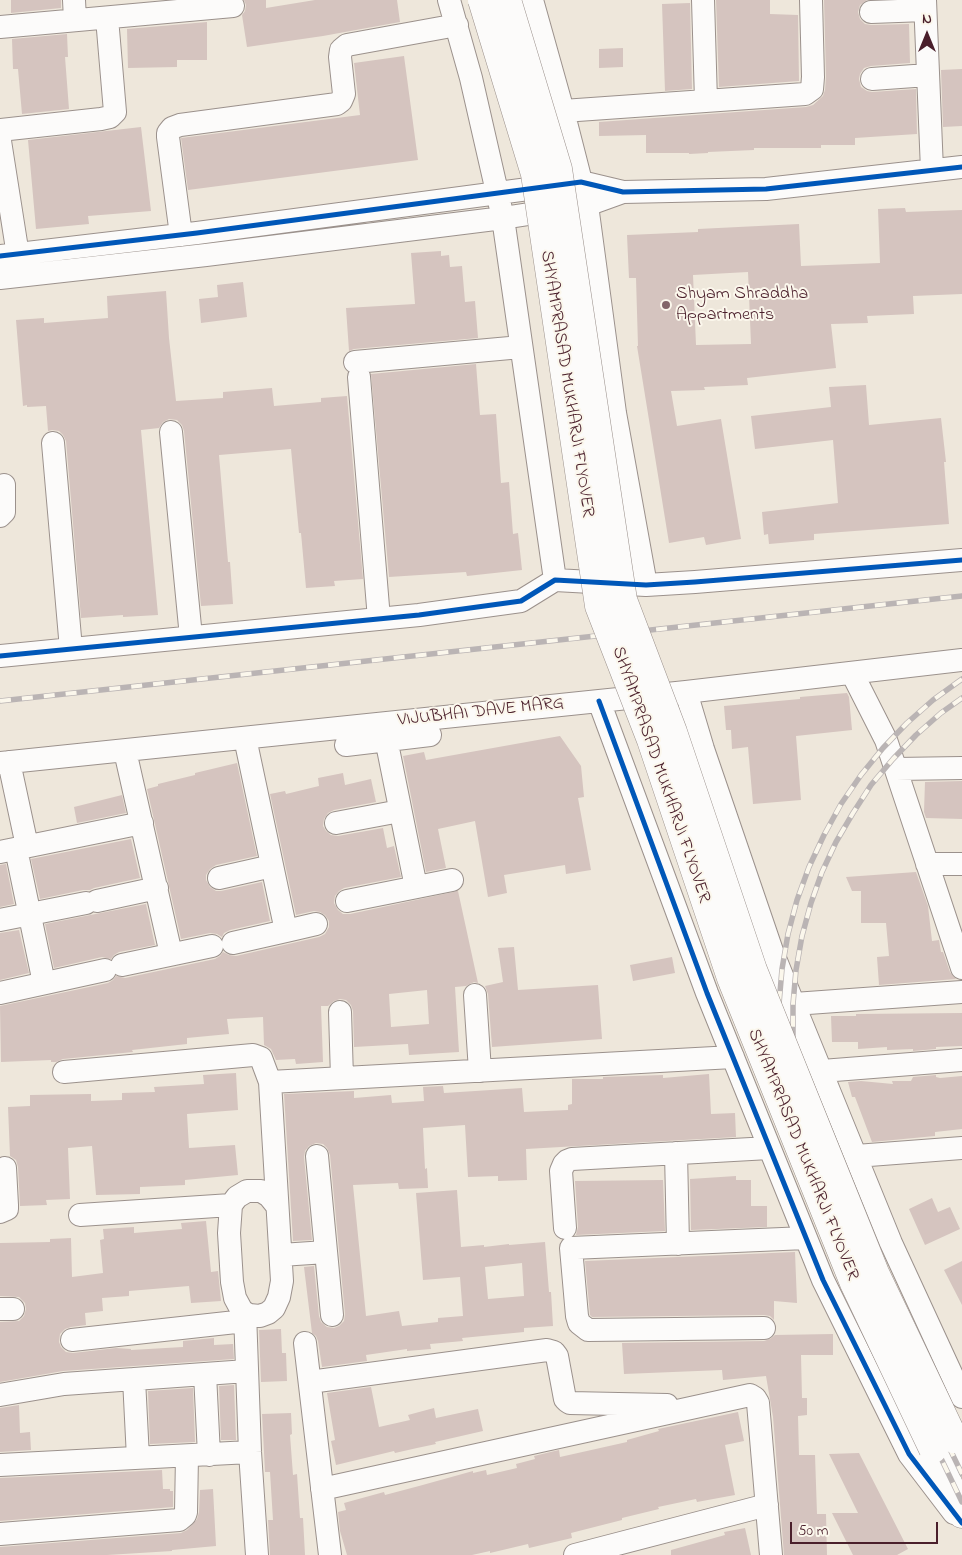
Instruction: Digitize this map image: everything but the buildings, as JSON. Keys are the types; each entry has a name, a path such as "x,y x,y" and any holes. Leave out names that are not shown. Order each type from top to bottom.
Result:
{"main road":[{"name":"SHYAMPRASAD MUKHARJI FLYOVER","path":"482,0 535,174 599,606 651,740 731,978 854,1282 950,1448"},
{"name":"SHYAMPRASAD MUKHARJI FLYOVER","path":"507,0 558,169 623,600 673,732 753,970 875,1273 950,1448 962,1514"}],"street":[{"path":"450,0 471,78 503,218 555,580"},
{"path":"532,0 587,205 615,413 646,585"},
{"path":"703,0 706,101"},
{"path":"563,111 805,94 812,89 813,77 811,0"},
{"path":"0,27 74,10 107,18 141,7 205,4 233,6"},
{"path":"871,12 925,5 932,170"},
{"path":"0,130 101,120 110,117 115,112 107,18"},
{"path":"181,235 168,137 172,128 180,125 337,104 341,101 344,94 340,57 341,50 347,45 456,25"},
{"path":"872,79 928,75"},
{"path":"0,141 10,266"},
{"path":"10,266 181,235 581,182 623,192 766,189 962,167"},
{"path":"10,266 206,255 503,218 587,205 623,192"},
{"path":"379,619 357,369 521,347"},
{"path":"171,432 191,637"},
{"path":"53,443 71,649"},
{"path":"0,516 4,512 4,485"},
{"path":"0,656 419,615 521,601 555,580 646,585 962,560"},
{"name":"VIJUBHAI DAVE MARG","path":"5,763 244,738 385,732 599,701 962,660"},
{"path":"852,672 886,740 962,968"},
{"path":"686,692 703,749 772,951 892,1243 962,1397"},
{"path":"599,701 707,993 823,1280 909,1454 962,1523"},
{"path":"385,732 416,887"},
{"path":"346,745 385,732 430,735"},
{"path":"244,738 286,931"},
{"path":"125,751 171,954"},
{"path":"5,763 14,849 44,983"},
{"path":"896,769 962,768"},
{"path":"336,823 400,811"},
{"path":"14,849 142,823"},
{"path":"928,864 962,864"},
{"path":"219,878 272,866"},
{"path":"347,901 452,880"},
{"path":"0,920 156,888"},
{"path":"0,993 171,954 222,945 316,924"},
{"path":"794,1004 962,992"},
{"path":"475,995 480,1071"},
{"path":"340,1012 342,1078"},
{"path":"64,1072 253,1055 261,1058 270,1082 282,1281 279,1297 274,1308 260,1316 249,1315 72,1340"},
{"path":"270,1082 733,1057"},
{"path":"822,1071 962,1060"},
{"path":"564,1228 562,1171 564,1164 572,1159 769,1148"},
{"path":"856,1156 962,1148"},
{"path":"676,1153 678,1244"},
{"path":"317,1156 332,1315"},
{"path":"0,1212 6,1209 8,1205 5,1168"},
{"path":"257,1555 250,1452 245,1317 235,1298 232,1282 229,1233 231,1205 237,1197 247,1191 261,1191 269,1196 277,1206"},
{"path":"80,1215 231,1205"},
{"path":"764,1328 588,1330 579,1323 577,1316 571,1248 806,1238"},
{"path":"280,1255 326,1252"},
{"path":"305,1343 330,1555"},
{"path":"310,1382 547,1350 554,1352 557,1356 565,1399 570,1403 703,1406"},
{"path":"0,1395 64,1384 247,1371"},
{"path":"205,1374 210,1455"},
{"path":"134,1379 138,1458"},
{"path":"322,1489 750,1395 758,1403 771,1555"},
{"path":"0,1466 250,1452"},
{"path":"0,1534 179,1520 186,1512 187,1456"},
{"path":"575,1555 767,1505"}],"railway":[{"path":"0,701 962,596"},
{"path":"962,679 933,700 883,748 841,804 824,835 809,867 797,900 788,934 782,969 778,1039 781,1074 795,1143 846,1260 962,1502"},
{"path":"962,698 916,735 893,759 871,785 836,842 822,872 802,936 793,1004 796,1072 801,1105 810,1138 856,1254 962,1474"}],"cycle path":[{"path":"0,256 197,233 581,182 623,192 766,189 962,167"},
{"path":"0,656 419,615 521,601 555,580 646,585 962,560"},
{"path":"599,701 707,993 823,1280 909,1454 962,1523"}],"place":[{"name":"Shyam Shraddha Appartments","path":"666,305"}]}
